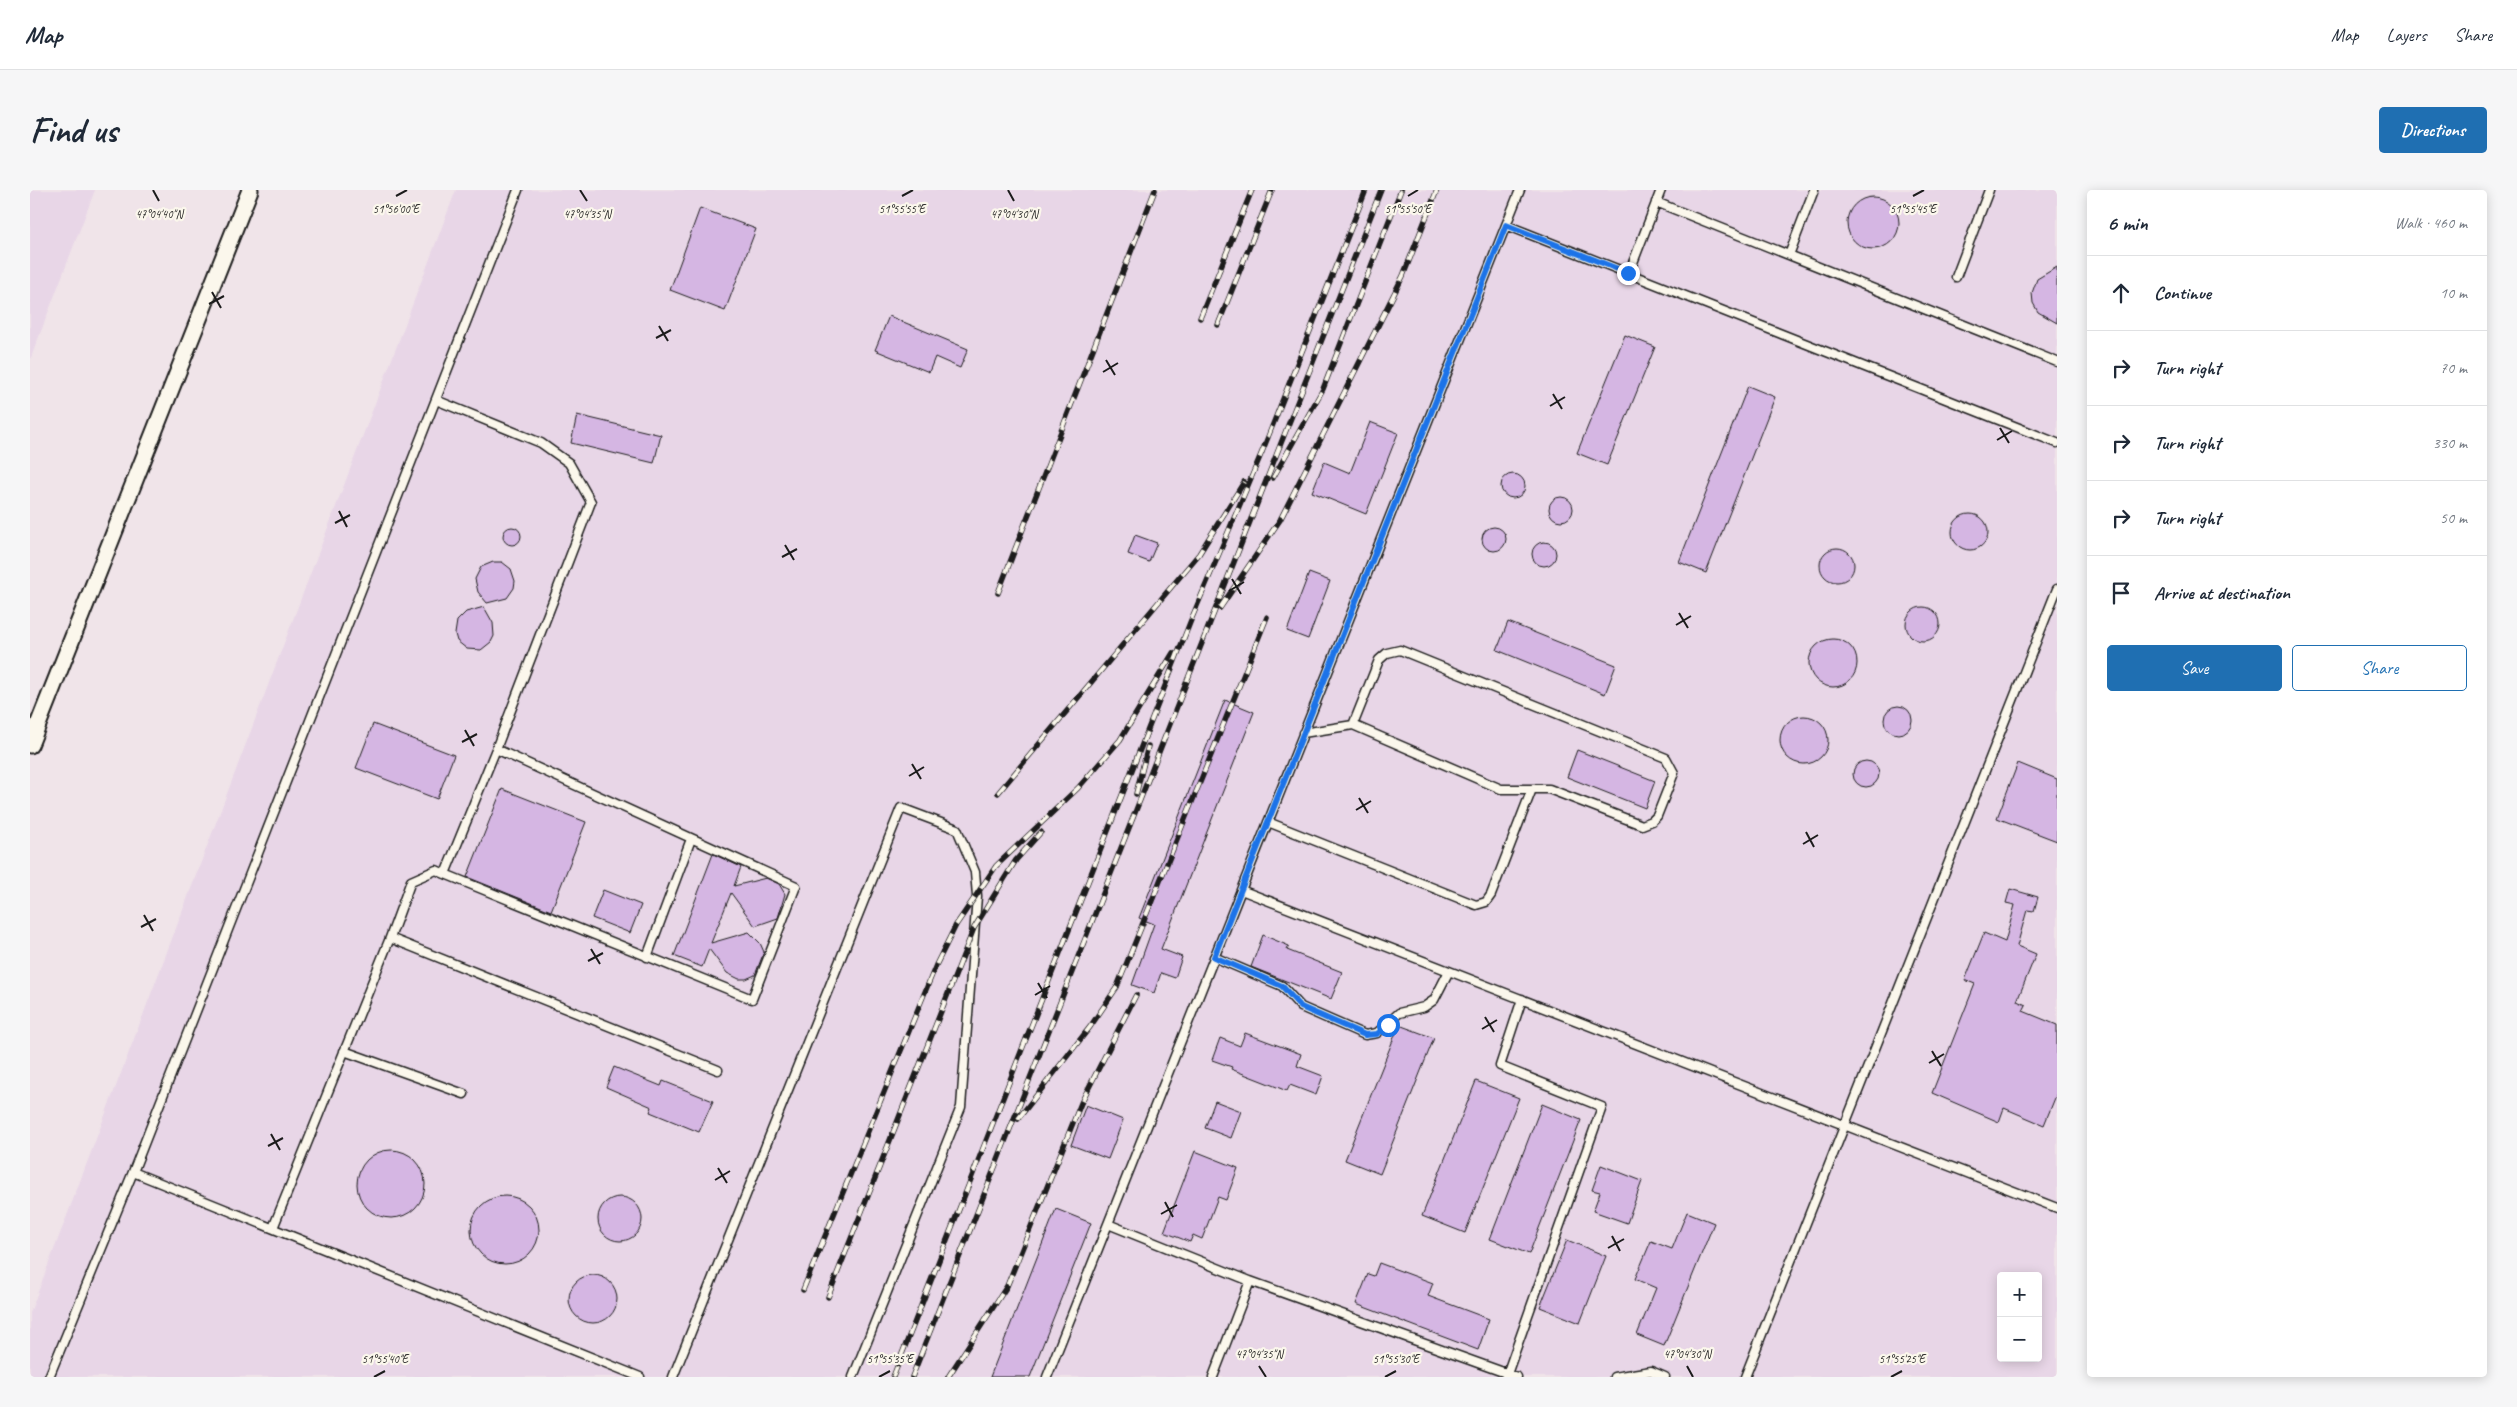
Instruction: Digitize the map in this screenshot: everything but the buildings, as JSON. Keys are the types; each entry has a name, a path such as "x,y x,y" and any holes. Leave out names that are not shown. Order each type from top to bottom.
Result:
{"street":[{"path":"30,745 250,190"}],"lane":[{"path":"49,1377 133,1172 518,190"},
{"path":"1047,1377 1520,190"},
{"path":"1628,273 1661,190"},
{"path":"1789,255 1814,190"},
{"path":"1956,277 1990,190"},
{"path":"1656,202 2057,362"},
{"path":"1506,225 2057,443"},
{"path":"436,400 541,443 569,463 591,502 496,749 445,874"},
{"path":"1745,1377 2057,589"},
{"path":"1303,734 1353,725 1501,789 1549,789 1642,825 1652,821 1657,816 1674,773 1666,758 1400,650 1387,652 1379,660 1353,725"},
{"path":"273,1228 390,938 411,881 436,870 752,999 796,886 496,749"},
{"path":"1268,822 1476,905 1486,902 1491,896 1532,789"},
{"path":"672,1377 901,808 956,830 975,872 977,896 961,1107 853,1377"},
{"path":"647,957 691,839"},
{"path":"1241,890 2057,1208"},
{"path":"390,938 718,1070"},
{"path":"1214,957 1282,986 1301,1007 1365,1035 1377,1034 1399,1013 1424,1007 1434,1000 1449,971"},
{"path":"1506,1375 1602,1107 1500,1066 1522,999"},
{"path":"344,1051 464,1094"},
{"path":"133,1172 640,1377"},
{"path":"1108,1224 1250,1281 1506,1375 1517,1377"},
{"path":"1213,1377 1250,1281"},
{"path":"1614,1377 1651,1371 1665,1377"}],"shaded area":[{"path":"30,190 95,190 30,360"},
{"path":"456,190 2057,190 2057,1377 30,1377 30,1313"}],"railway":[{"path":"998,593 1155,190"},
{"path":"1200,318 1252,190"},
{"path":"1218,325 1272,190"},
{"path":"893,1377 1191,620 1262,452 1366,190"},
{"path":"912,1377 1381,190"},
{"path":"1273,478 1323,389 1401,190"},
{"path":"1220,608 1280,520 1403,276 1437,190"},
{"path":"998,793 1199,554 1244,482"},
{"path":"1018,1119 1090,1027 1117,987 1267,617"},
{"path":"803,1290 936,965 956,925 996,866 1078,788 1120,740 1173,653"},
{"path":"1136,794 1148,746"},
{"path":"828,1297 974,928 1016,860 1041,832"},
{"path":"948,1377 1007,1286 1081,1103 1136,995"}],"route":[{"path":"1388,1025 1377,1034 1365,1035 1301,1007 1282,986 1214,957 1506,225 1628,273"}]}
